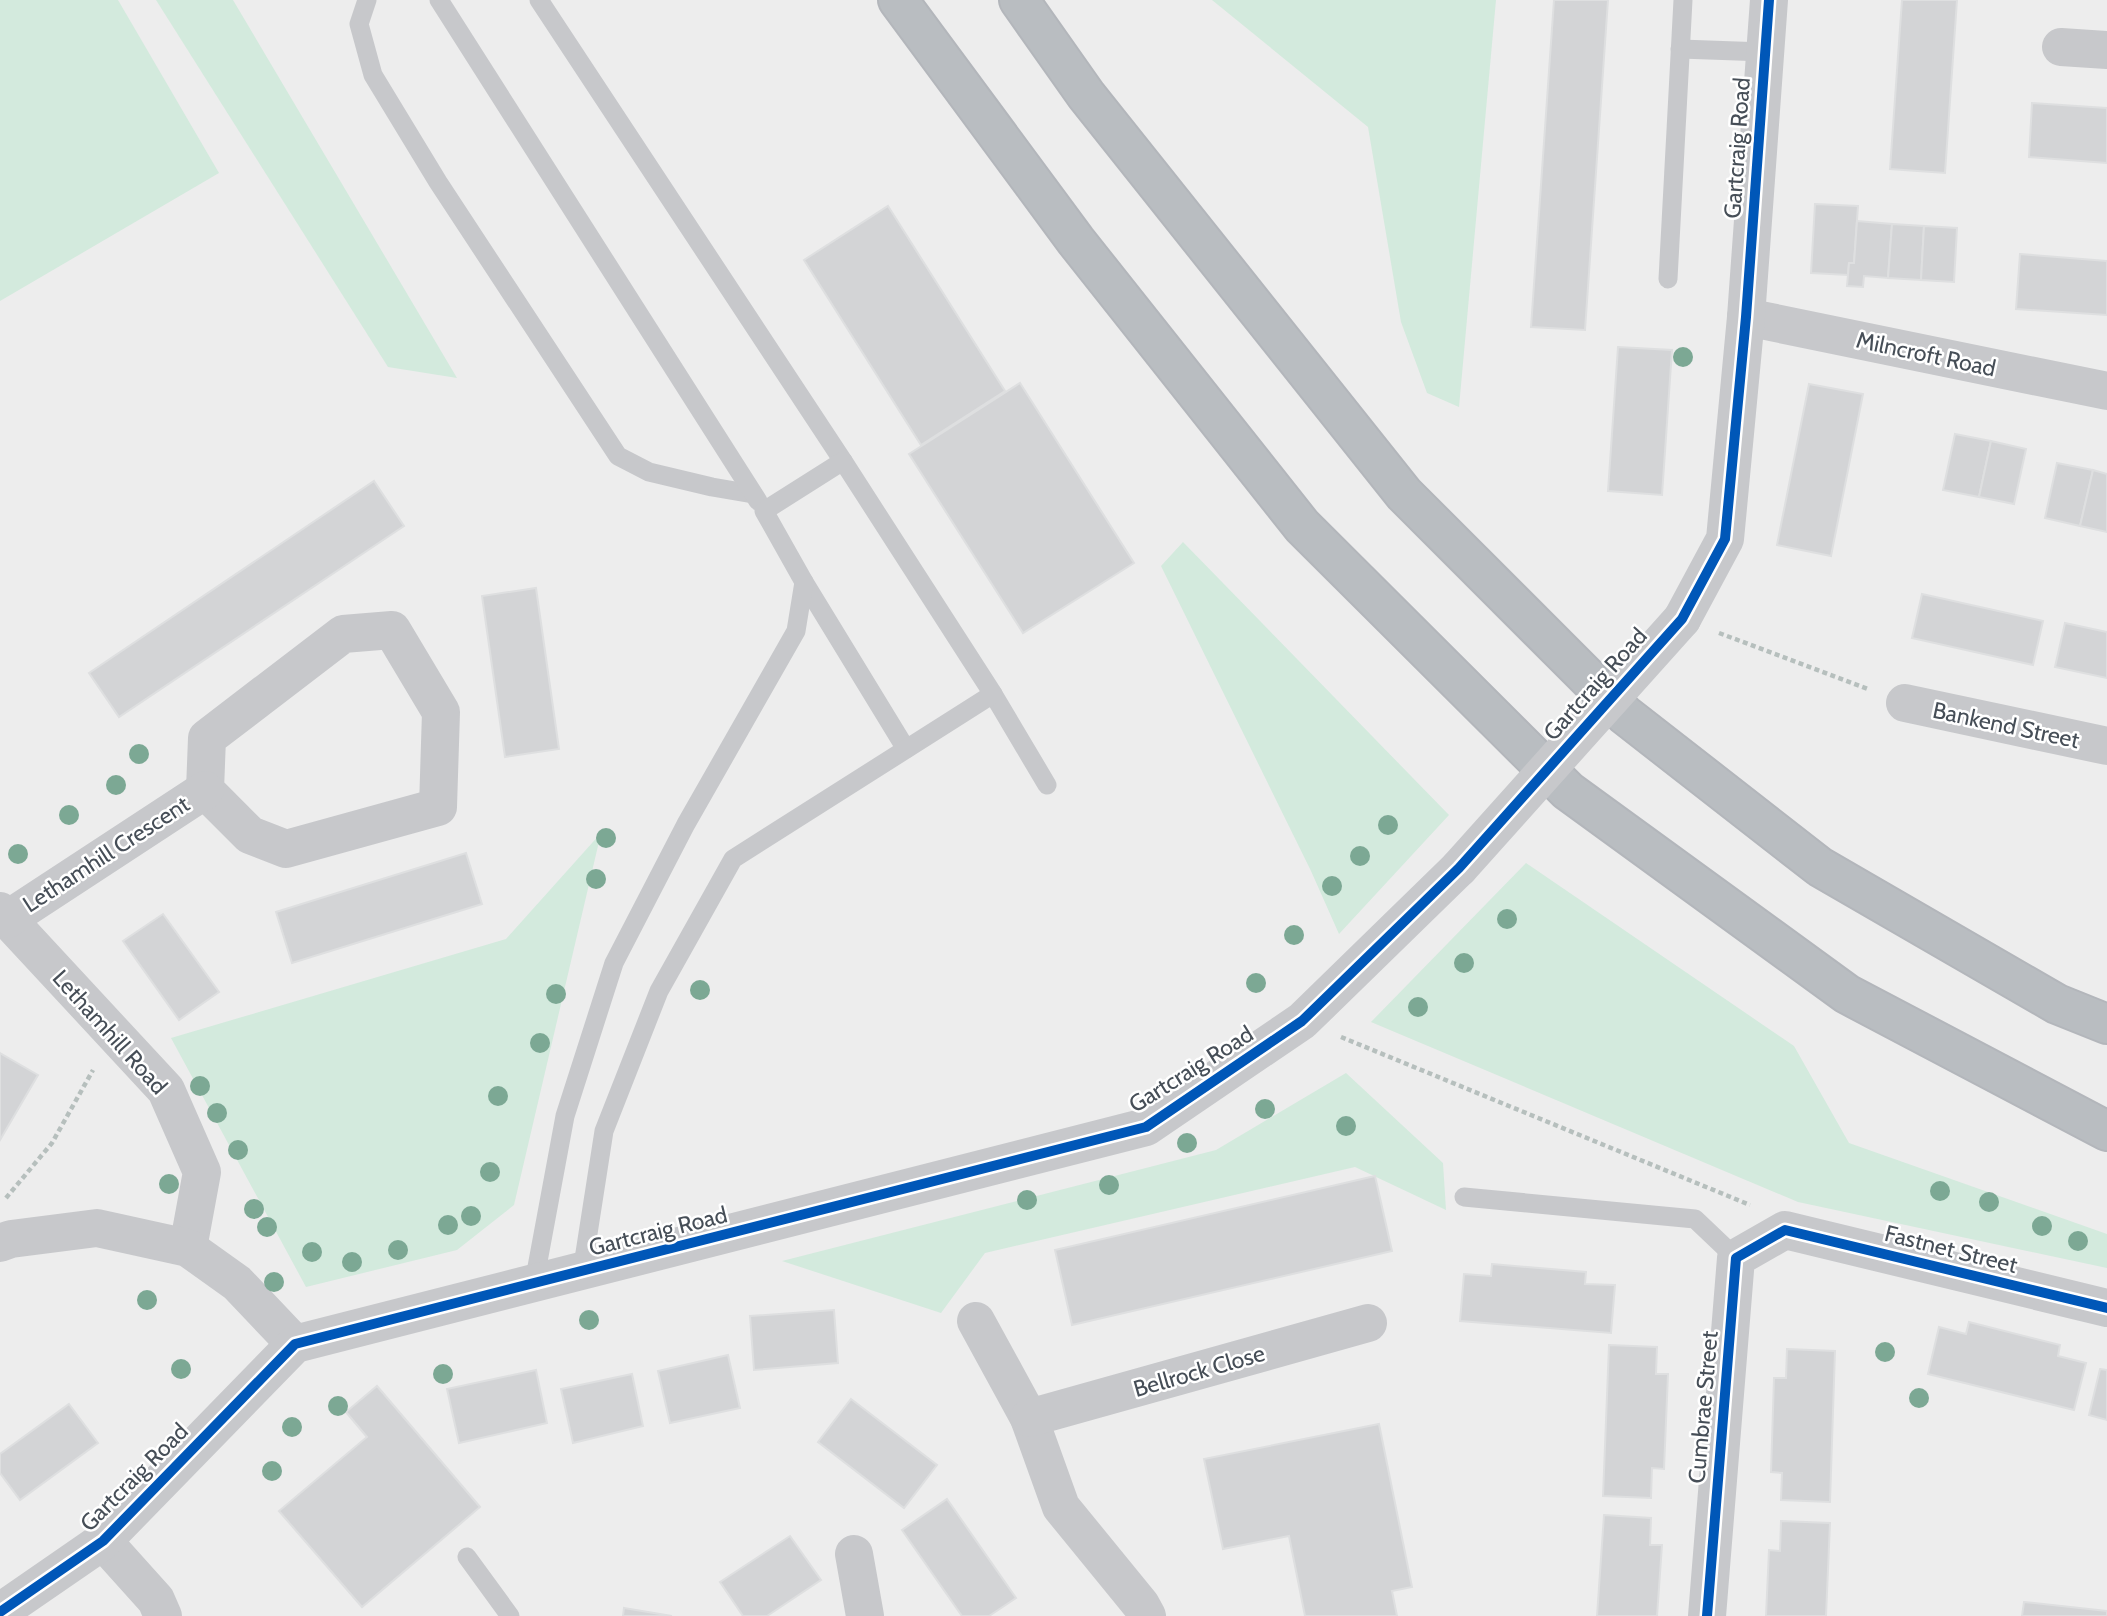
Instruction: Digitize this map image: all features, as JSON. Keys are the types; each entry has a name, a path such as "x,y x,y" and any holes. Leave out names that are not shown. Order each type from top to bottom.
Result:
{"highway":[{"path":"898,0 1076,241 1302,526 1568,791 1847,993 2107,1131"},
{"path":"1019,0 1086,95 1404,495 1625,715 1820,867 2057,1004 2107,1024"}],"street":[{"name":"Gartcraig Road","path":"0,1612 103,1541 295,1345 1146,1127 1303,1021 1460,868 1682,619 1725,538 1746,317 1769,0"},
{"path":"2061,47 2107,50"},
{"name":"Milncroft Road","path":"1746,317 2107,391"},
{"name":"Lethamhill Crescent","path":"392,630 441,712 438,807 286,849 250,835 205,790 207,738 343,634 392,630"},
{"name":"Bankend Street","path":"1905,703 2107,746"},
{"name":"Lethamhill Crescent","path":"4,915 205,790"},
{"name":"Lethamhill Road","path":"4,915 166,1090 202,1172 188,1248"},
{"path":"0,1243 11,1239 97,1228 188,1248 237,1283 295,1345"},
{"path":"1736,1258 1785,1230"},
{"name":"Fastnet Street","path":"1785,1230 2107,1308"},
{"name":"Cumbrae Street","path":"1707,1616 1736,1258"},
{"path":"976,1321 1030,1418 1062,1507 1147,1616"},
{"name":"Bellrock Close","path":"1030,1418 1368,1323"},
{"path":"103,1541 156,1600 163,1616"},
{"path":"853,1554 865,1616"}],"lane":[{"path":"367,0 359,24 373,75 438,182 618,456 649,472 753,494"},
{"path":"439,0 764,511 906,749"},
{"path":"539,0 843,461 993,694 1047,785"},
{"path":"1668,279 1683,0"},
{"path":"1680,49 1766,52"},
{"path":"764,511 843,461"},
{"path":"534,1283 565,1116 614,963 686,824 796,631 804,582"},
{"path":"582,1272 604,1130 659,991 733,859 993,694"},
{"path":"1464,1198 1695,1219 1736,1258"},
{"path":"467,1557 510,1616"}],"path":[{"path":"1682,619 1905,703"},
{"path":"1303,1021 1745,1201 1785,1230"},
{"path":"0,1203 52,1143 113,1034"}],"green space":[{"path":"0,0 118,0 219,173 0,301"},
{"path":"156,0 233,0 457,378 388,367"},
{"path":"1212,0 1496,0 1459,407 1427,393 1401,322 1368,127"},
{"path":"1183,542 1449,815 1339,934 1311,871 1161,566"},
{"path":"601,833 514,1205 457,1250 306,1287 171,1038 506,939"},
{"path":"1526,863 1794,1046 1849,1143 2107,1234 2107,1268 1798,1202 1371,1022"},
{"path":"1346,1073 1443,1163 1446,1210 1355,1167 985,1253 941,1313 782,1261 1216,1150"}],"building":[{"path":"1554,0 1608,0 1585,330 1531,327"},
{"path":"1902,0 1957,0 1945,173 1890,169"},
{"path":"2032,103 2107,108 2107,163 2029,157"},
{"path":"1815,204 1858,206 1854,263 1849,263 1848,275 1811,273"},
{"path":"888,206 1005,391 921,445 804,260"},
{"path":"1857,221 1892,224 1888,278 1864,276 1863,287 1847,286 1849,263 1854,263"},
{"path":"1892,224 1924,226 1921,280 1888,278"},
{"path":"1924,226 1957,228 1954,282 1921,280"},
{"path":"2020,254 2107,261 2107,315 2016,309"},
{"path":"1618,347 1672,350 1662,495 1608,491"},
{"path":"1020,383 1134,563 1023,633 909,454"},
{"path":"1809,384 1863,394 1831,556 1777,545"},
{"path":"1955,434 1991,441 1979,497 1943,490"},
{"path":"1991,441 2026,449 2014,504 1979,497"},
{"path":"2057,463 2093,470 2080,526 2045,518"},
{"path":"2093,470 2107,474 2107,532 2080,526"},
{"path":"374,481 404,526 119,717 89,673"},
{"path":"536,588 559,749 505,757 482,596"},
{"path":"1922,594 2043,621 2033,665 1912,638"},
{"path":"2065,623 2107,632 2107,678 2055,667"},
{"path":"466,853 482,904 292,963 276,912"},
{"path":"163,914 219,992 179,1020 123,941"},
{"path":"0,1053 38,1075 0,1140"},
{"path":"1375,1176 1392,1251 1072,1325 1055,1250"},
{"path":"1492,1264 1586,1272 1585,1284 1615,1285 1611,1333 1460,1321 1464,1274 1491,1276"},
{"path":"834,1310 838,1363 754,1370 750,1316"},
{"path":"1969,1322 2060,1345 2058,1356 2086,1363 2074,1410 1928,1374 1939,1327 1966,1334"},
{"path":"1609,1345 1657,1347 1656,1374 1668,1374 1664,1469 1652,1468 1651,1498 1603,1496"},
{"path":"1787,1349 1835,1351 1830,1502 1781,1500 1782,1473 1771,1472 1774,1378 1786,1378"},
{"path":"728,1355 740,1408 670,1423 658,1371"},
{"path":"2100,1369 2107,1370 2107,1420 2089,1415"},
{"path":"536,1370 547,1423 459,1443 447,1389"},
{"path":"632,1374 643,1426 573,1443 561,1389"},
{"path":"377,1386 480,1507 362,1607 279,1511 367,1437 346,1412"},
{"path":"851,1399 937,1465 904,1508 818,1442"},
{"path":"69,1404 98,1443 20,1500 0,1473 0,1454"},
{"path":"1379,1424 1412,1587 1392,1591 1397,1616 1305,1616 1289,1536 1223,1549 1204,1459"},
{"path":"947,1499 1016,1598 989,1616 962,1616 902,1530"},
{"path":"1604,1515 1651,1518 1650,1545 1662,1545 1657,1616 1597,1616"},
{"path":"1781,1521 1830,1523 1826,1616 1766,1616 1769,1550 1780,1551"},
{"path":"790,1536 821,1580 767,1616 743,1616 720,1582"},
{"path":"2024,1602 2107,1611 2107,1616 2022,1616"},
{"path":"624,1608 672,1616 623,1616"}],"cycle path":[{"path":"0,1612 103,1541 295,1344 1146,1127 1302,1021 1459,868 1682,619 1725,539 1746,317 1769,0"},
{"path":"1707,1616 1736,1258 1785,1230 2107,1308"}]}
